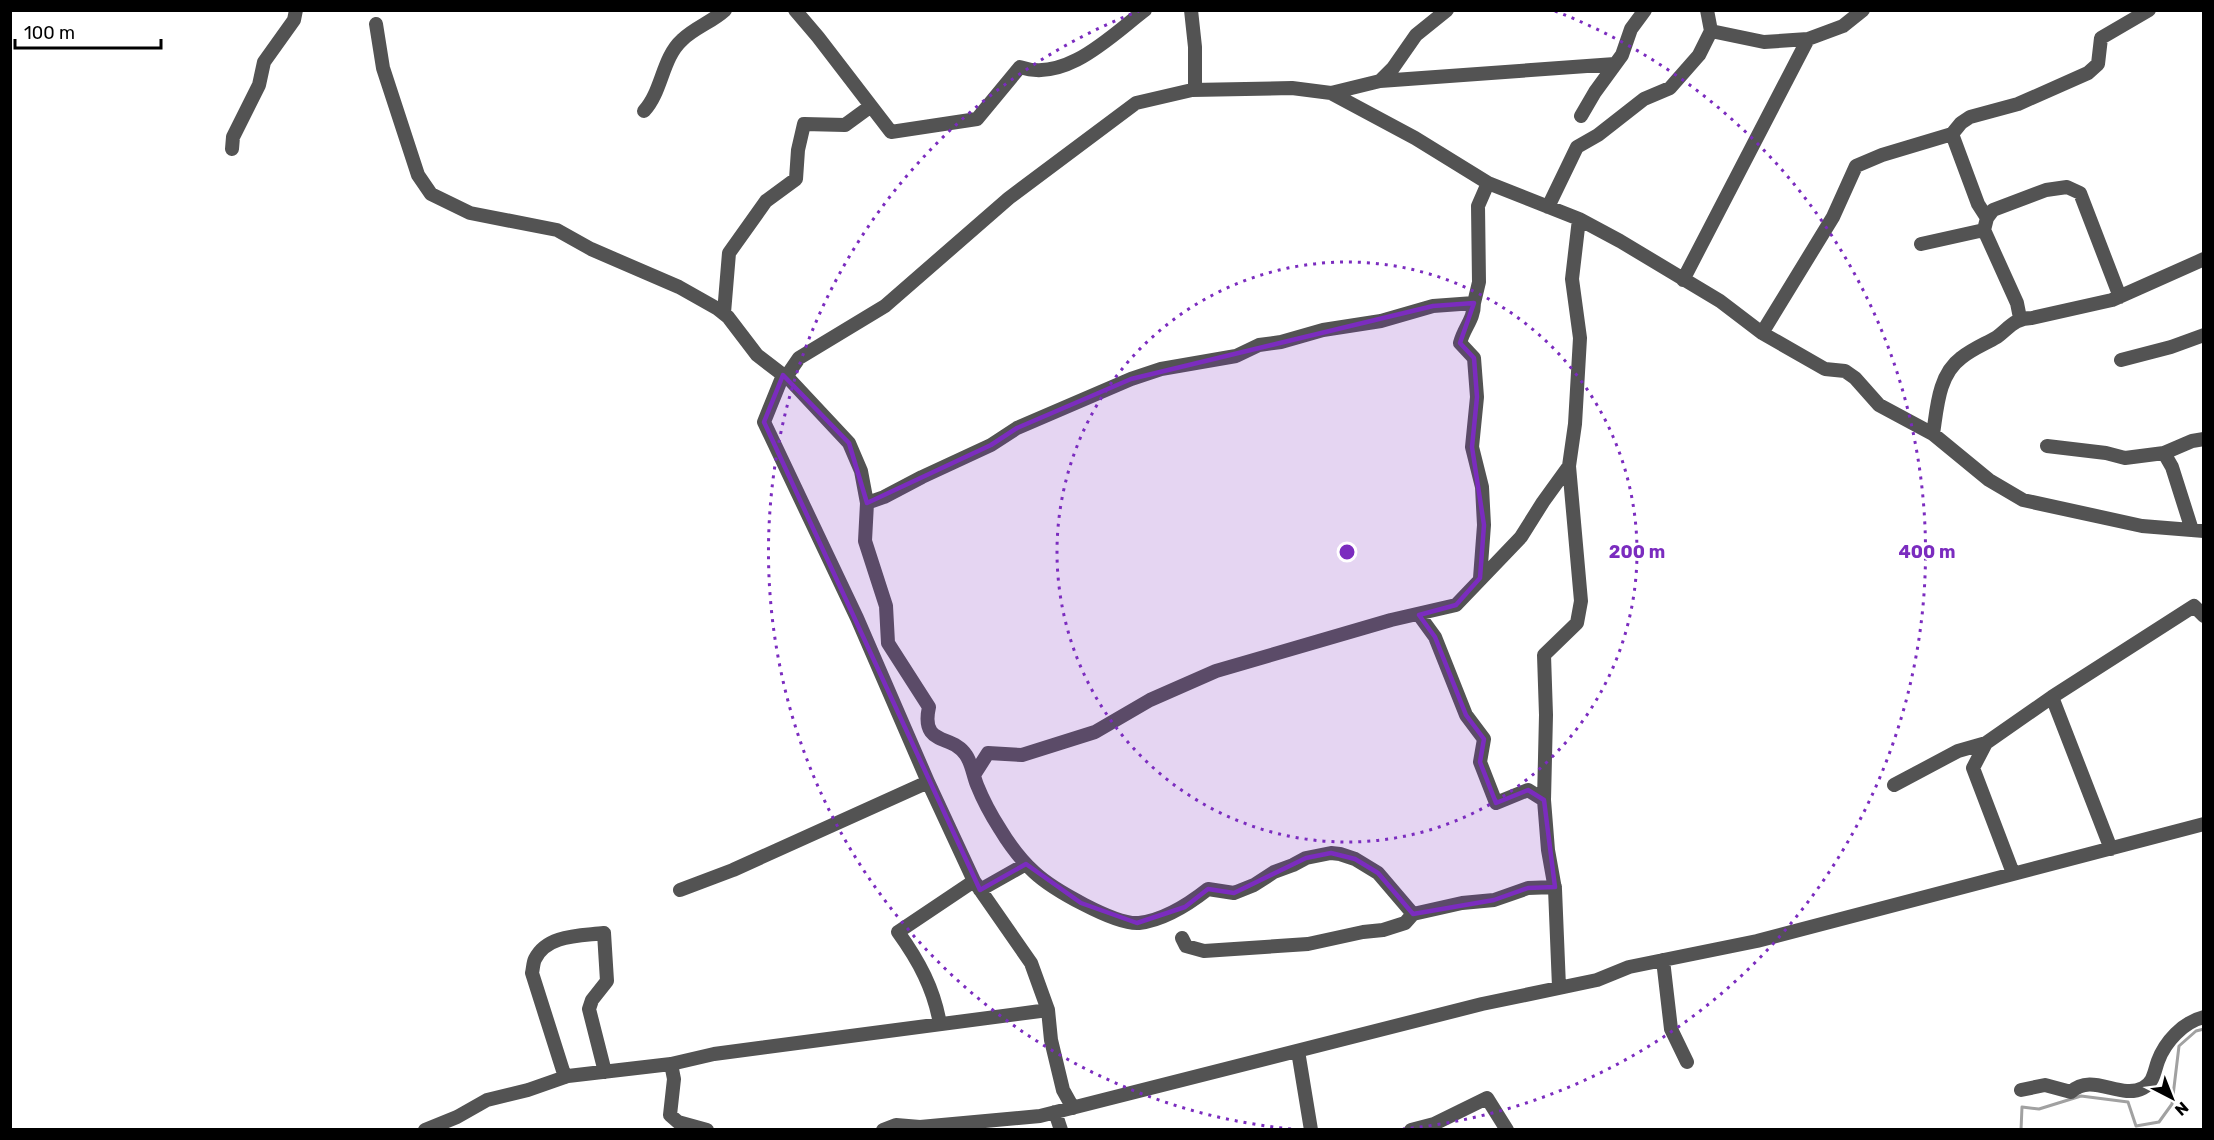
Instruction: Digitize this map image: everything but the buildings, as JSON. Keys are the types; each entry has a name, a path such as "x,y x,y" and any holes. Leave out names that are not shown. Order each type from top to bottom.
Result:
{"street":[{"path":"232,149 232,137 259,85 264,62 294,20 296,10"},
{"path":"644,111 653,101 663,71 681,40 725,10"},
{"path":"795,10 891,132 976,119 1020,67 1032,71 1056,68 1088,55 1145,10"},
{"path":"1191,10 1196,47 1195,90"},
{"path":"1380,81 1393,68 1416,35 1447,10"},
{"path":"1581,116 1622,55 1631,30 1645,10"},
{"path":"1548,207 1577,147 1598,135 1644,99 1670,88 1699,55 1711,31 1707,10"},
{"path":"1711,31 1764,42 1808,39 1843,26 1863,10"},
{"path":"1762,333 1833,217 1856,166 1930,139 1952,134 1961,123 1970,117 2018,104 2088,73 2098,64 2101,38 2149,10"},
{"path":"376,24 383,68 418,175 431,194 470,213 557,230 591,249 679,287 724,313 757,356 784,376 849,443 861,471 867,503 865,541 886,606 888,643 929,707 926,720 932,734 964,752 988,810 1001,832 1026,864 1046,882 1081,903 1137,923 1185,907 1208,889 1234,893 1306,858 1331,853 1355,859 1378,873 1413,914"},
{"path":"1683,280 1808,39"},
{"path":"1330,93 1380,81 1615,64"},
{"path":"1073,1108 1063,1090 1051,1040 1048,1010 1031,963 977,886 928,782 857,618 764,422 784,376 799,358 885,306 1009,198 1136,104 1195,90 1292,88 1330,93 1415,138 1488,183 1579,219 1620,241 1720,301 1762,333 1824,369 1845,371 1855,378 1879,405 1932,435 1989,480 2023,500 2142,526 2198,530 2164,453"},
{"path":"724,313 729,253 766,201 796,178 798,150 804,124 845,125 871,106"},
{"path":"1952,134 2017,303 2020,318"},
{"path":"1480,578 1484,525 1482,487 1472,447 1477,397 1474,358 1460,342 1462,332 1474,315 1479,282 1478,206 1488,183"},
{"path":"1921,244 1985,224 1993,210 2046,190 2067,187 2080,193 2120,297"},
{"path":"1559,987 1555,887 1548,850 1544,800 1546,715 1544,655 1577,623 1581,600 1569,466 1575,424 1580,338 1572,279 1579,219"},
{"path":"1932,435 1941,388 1953,366 2020,318 2049,315 2105,302 2204,259"},
{"path":"867,503 991,445 1017,428 1131,379 1161,369 1236,357 1259,345 1281,342 1323,330 1381,321 1433,306 1474,303"},
{"path":"2121,360 2171,347 2204,335"},
{"path":"2047,446 2106,453 2126,458 2164,453 2192,441 2204,439"},
{"path":"974,775 988,753 1022,755 1095,732 1150,700 1216,671 1391,620 1456,605 1521,537 1543,501 1569,466"},
{"path":"1894,785 1958,752 1986,743 2052,697 2194,606 2204,616"},
{"path":"1419,615 1435,636 1466,716 1484,739 1480,762 1496,803 1528,790 1544,800"},
{"path":"2052,697 2111,849"},
{"path":"1973,768 1986,743"},
{"path":"1958,752 1973,768 2013,873"},
{"path":"680,890 733,870 928,782"},
{"path":"883,1130 896,1125 920,1127 1040,1116 1559,987 1597,980 1629,967 1757,941 2201,826"},
{"path":"940,1024 924,970 898,932 977,886 1026,864"},
{"path":"1182,938 1186,946 1204,951 1308,944 1383,930 1405,923 1413,914 1462,903 1494,900 1528,888 1555,887"},
{"path":"565,1077 532,973 535,959 547,945 565,938 604,933 607,981 592,1000 589,1009 605,1072"},
{"path":"1663,960 1671,1029 1687,1062"},
{"path":"425,1130 457,1117 487,1100 528,1090 565,1077 671,1064 714,1054 1048,1010"},
{"path":"2021,1090 2045,1085 2071,1092 2078,1086 2086,1084 2125,1090 2141,1089 2152,1080 2165,1045 2196,1019 2204,1017"},
{"path":"1298,1051 1311,1130"},
{"path":"671,1064 674,1079 670,1115 678,1122 707,1130"},
{"path":"1411,1130 1434,1124 1487,1098 1507,1130"},
{"path":"1055,1112 1061,1130"}],"highlighted area":[{"path":"1474,303 1460,343 1474,358 1477,397 1472,447 1484,525 1480,578 1456,605 1419,615 1435,637 1466,715 1484,739 1480,762 1496,803 1528,790 1544,800 1555,887 1528,888 1494,900 1413,914 1378,873 1355,859 1331,853 1306,858 1234,893 1208,889 1185,907 1137,923 1081,903 1026,864 980,890 764,422 783,375 849,443 867,503 991,445 1017,428 1131,379 1433,306"}],"waterway":[{"path":"2021,1130 2022,1107 2039,1109 2081,1096 2128,1102 2136,1126 2159,1122 2172,1104 2179,1046 2196,1031 2204,1029"}]}
